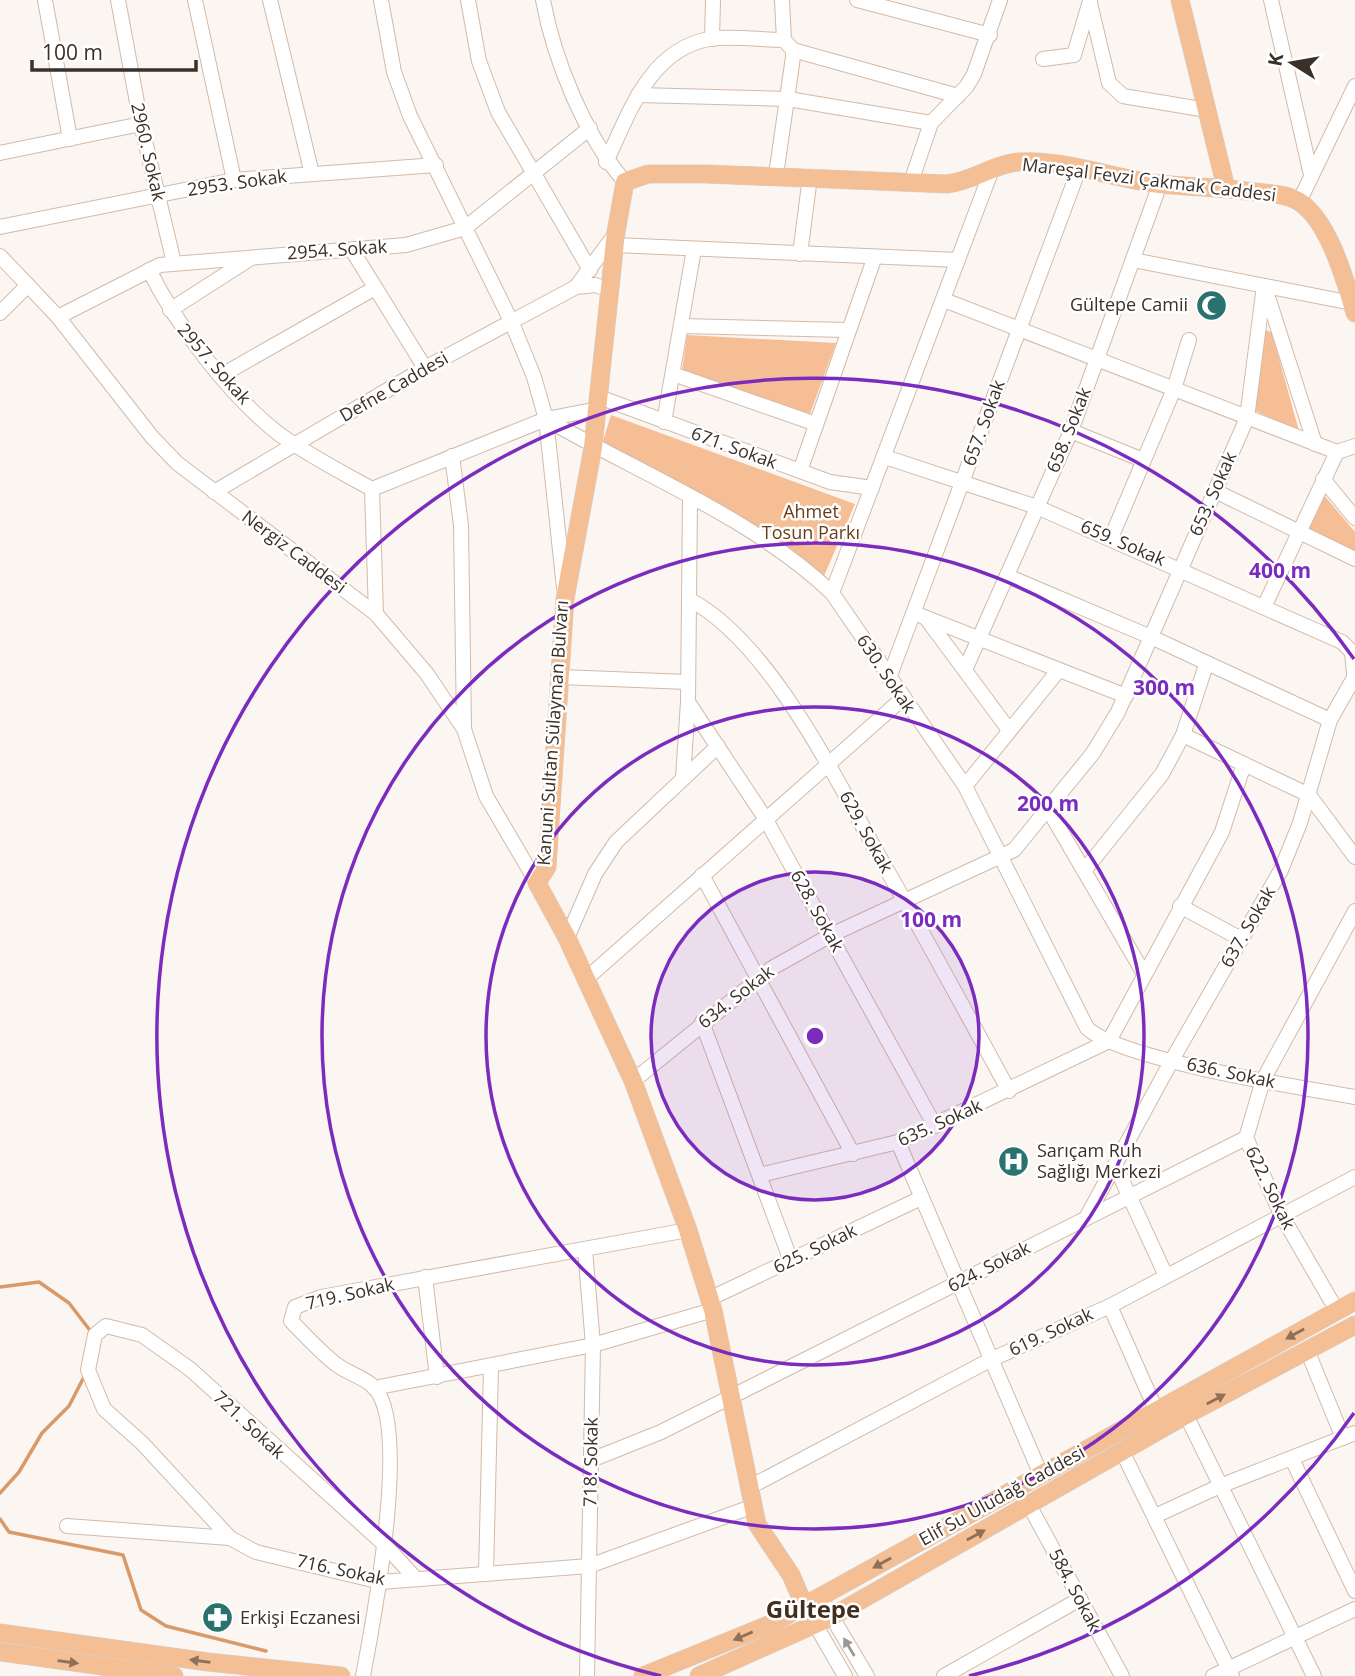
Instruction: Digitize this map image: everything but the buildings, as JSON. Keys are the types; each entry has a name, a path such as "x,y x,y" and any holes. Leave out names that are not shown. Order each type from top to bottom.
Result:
{"main road":[{"path":"1180,0 1226,188"},
{"name":"Mareşal Fevzi Çakmak Caddesi","path":"625,182 648,174 776,175 911,183 961,182 1015,162 1079,169 1160,184 1226,188 1298,202 1313,215 1337,258 1353,308"},
{"path":"565,599 593,447 615,239 625,182"},
{"name":"Kanuni Sultan Sülayman Bulvarı","path":"565,599 547,867 537,883 567,938 633,1081 688,1230 711,1304 751,1507 761,1533 812,1601"},
{"name":"Elif Su Uludağ Caddesi","path":"643,1676 773,1623 1355,1301"},
{"name":"Elif Su Uludağ Caddesi","path":"709,1674 823,1621 1186,1415 1355,1325"},
{"path":"0,1633 208,1662 341,1676"},
{"path":"0,1652 174,1676"}],"street":[{"path":"45,0 70,139"},
{"name":"2960. Sokak","path":"118,0 141,124 174,263"},
{"path":"195,0 234,180"},
{"path":"271,0 313,174"},
{"name":"Kanuni Sultan Sülayman Bulvarı","path":"381,0 398,84 410,116 527,357 546,419 565,599"},
{"path":"468,0 479,61 488,88 533,174 590,270"},
{"path":"543,0 564,73 606,162 625,182"},
{"path":"712,38 713,0"},
{"path":"776,175 788,99 789,45 782,0"},
{"path":"911,183 931,123 958,96 974,74 990,35 1000,0"},
{"path":"1271,0 1311,175"},
{"path":"866,1 990,35"},
{"path":"1090,2 1103,48 1109,83 1123,96 1207,110"},
{"path":"1043,59 1074,55 1090,2"},
{"path":"606,162 638,95 652,73 677,52 712,38 789,45 958,96"},
{"path":"1298,202 1355,86"},
{"path":"638,95 788,99 931,123"},
{"path":"1,150 141,124"},
{"name":"2954. Sokak","path":"58,317 149,270 174,263 406,245 465,228 590,128"},
{"name":"2953. Sokak","path":"0,227 234,180 436,165"},
{"name":"657. Sokak","path":"889,678 920,615 962,482 1079,169"},
{"path":"832,593 990,172"},
{"path":"800,254 810,177"},
{"name":"658. Sokak","path":"965,670 1071,431 1160,184"},
{"path":"576,287 615,239 694,249 874,259 958,260"},
{"path":"664,422 694,249"},
{"path":"352,250 425,368"},
{"name":"Nergiz Caddesi","path":"0,256 58,317 152,437 177,463 376,614 427,674 464,729 486,796 537,883"},
{"path":"170,310 253,257"},
{"path":"800,471 874,259"},
{"path":"1133,260 1264,286 1353,308"},
{"name":"2957. Sokak","path":"149,270 170,310 256,413 294,444 372,489"},
{"path":"0,313 28,285"},
{"path":"576,287 595,285 610,290"},
{"path":"1264,286 1314,444"},
{"name":"653. Sokak","path":"1002,858 1026,837 1100,742 1126,696 1247,418 1264,286"},
{"name":"Defne Caddesi","path":"214,492 425,368 576,287"},
{"path":"222,375 375,288"},
{"path":"944,300 1314,444 1337,452 1355,446"},
{"path":"682,326 848,330"},
{"path":"1111,538 1174,389 1189,341"},
{"path":"673,373 816,424"},
{"path":"376,614 372,489 546,419 599,403"},
{"name":"671. Sokak","path":"599,403 664,422 830,482 872,488"},
{"name":"630. Sokak","path":"546,419 761,537 809,572 832,593 902,699 965,786 1087,1027 1109,1041"},
{"path":"1071,431 1143,460"},
{"path":"1264,607 1337,452"},
{"path":"452,456 461,526 464,729"},
{"name":"659. Sokak","path":"884,457 1037,507 1181,568 1342,642 1352,652 1354,679"},
{"path":"1323,479 1355,519"},
{"path":"1215,491 1355,559"},
{"path":"683,778 688,702 690,499"},
{"path":"1007,576 1151,637 1206,665 1330,720"},
{"name":"629. Sokak","path":"690,600 721,619 750,649 828,765 1009,1091"},
{"path":"920,615 1126,696"},
{"path":"920,615 1009,730"},
{"path":"1084,871 1157,783 1183,735 1206,665"},
{"path":"965,786 1058,671"},
{"path":"560,677 688,682"},
{"name":"637. Sokak","path":"1086,1218 1172,1060 1281,870 1309,794 1330,720 1354,679"},
{"path":"586,979 902,699"},
{"name":"628. Sokak","path":"688,702 765,818 935,1126"},
{"path":"1183,735 1309,794 1355,857"},
{"path":"567,938 595,874 616,842 718,746"},
{"path":"1109,1041 1143,972 1222,832 1244,764"},
{"path":"1048,809 1143,972"},
{"name":"634. Sokak","path":"633,1081 758,976 831,935 1002,858"},
{"path":"702,875 853,1154"},
{"path":"1180,906 1241,939"},
{"name":"622. Sokak","path":"1336,1311 1282,1216 1246,1138 1263,1080 1355,911"},
{"path":"702,1023 792,1261"},
{"name":"636. Sokak","path":"1109,1041 1172,1060 1263,1080 1353,1093"},
{"name":"635. Sokak","path":"760,1175 898,1142 1109,1041"},
{"name":"624. Sokak","path":"591,1460 661,1432 1246,1138"},
{"path":"898,1142 1041,1475"},
{"path":"1115,1165 1166,1276"},
{"name":"619. Sokak","path":"748,1488 990,1360 1110,1306 1355,1177"},
{"name":"625. Sokak","path":"374,1388 593,1345 711,1304 920,1198"},
{"name":"719. Sokak","path":"374,1388 339,1366 291,1321 295,1307 321,1297 688,1230"},
{"name":"718. Sokak","path":"585,1249 593,1345 587,1676"},
{"path":"425,1278 437,1377"},
{"path":"1110,1306 1156,1410"},
{"name":"721. Sokak","path":"88,1370 95,1335 106,1326 142,1335 190,1369 384,1544 416,1579"},
{"path":"1155,1516 1220,1486 1349,1435 1307,1350"},
{"path":"486,1573 491,1367"},
{"name":"716. Sokak","path":"88,1370 104,1409 147,1448 230,1538 256,1552 381,1582 589,1566 751,1507"},
{"path":"363,1676 381,1582 389,1426 374,1388"},
{"path":"1186,1415 1314,1676"},
{"path":"1122,1451 1231,1672"},
{"path":"1292,1459 1355,1591"},
{"name":"584. Sokak","path":"1029,1505 1122,1676"},
{"path":"67,1526 230,1538"},
{"path":"944,1676 1080,1599"},
{"path":"812,1601 845,1676"},
{"path":"1213,1676 1231,1672 1295,1636 1355,1609"},
{"path":"823,1621 867,1676"}],"green space":[{"path":"1264,329 1272,333 1299,431 1253,410"},
{"path":"687,335 836,343 810,414 682,371"},
{"name":"Ahmet Tosun Parkı","path":"611,415 855,504 824,576 781,541 602,444"},
{"path":"1323,494 1355,532 1355,552 1307,527"}],"waterway":[{"path":"0,1287 39,1282 69,1303 92,1333"},
{"path":"0,1493 19,1472 42,1433 69,1406 86,1373"},
{"path":"0,1519 9,1532 123,1555 141,1610 166,1626 266,1651"}],"place":[{"name":"Gültepe Camii","path":"1211,305"},
{"name":"Sarıçam Ruh Sağlığı Merkezi","path":"1014,1161"},
{"name":"Erkişi Eczanesi","path":"217,1618"}],"district":[{"name":"Gültepe","path":"813,1610"}]}
